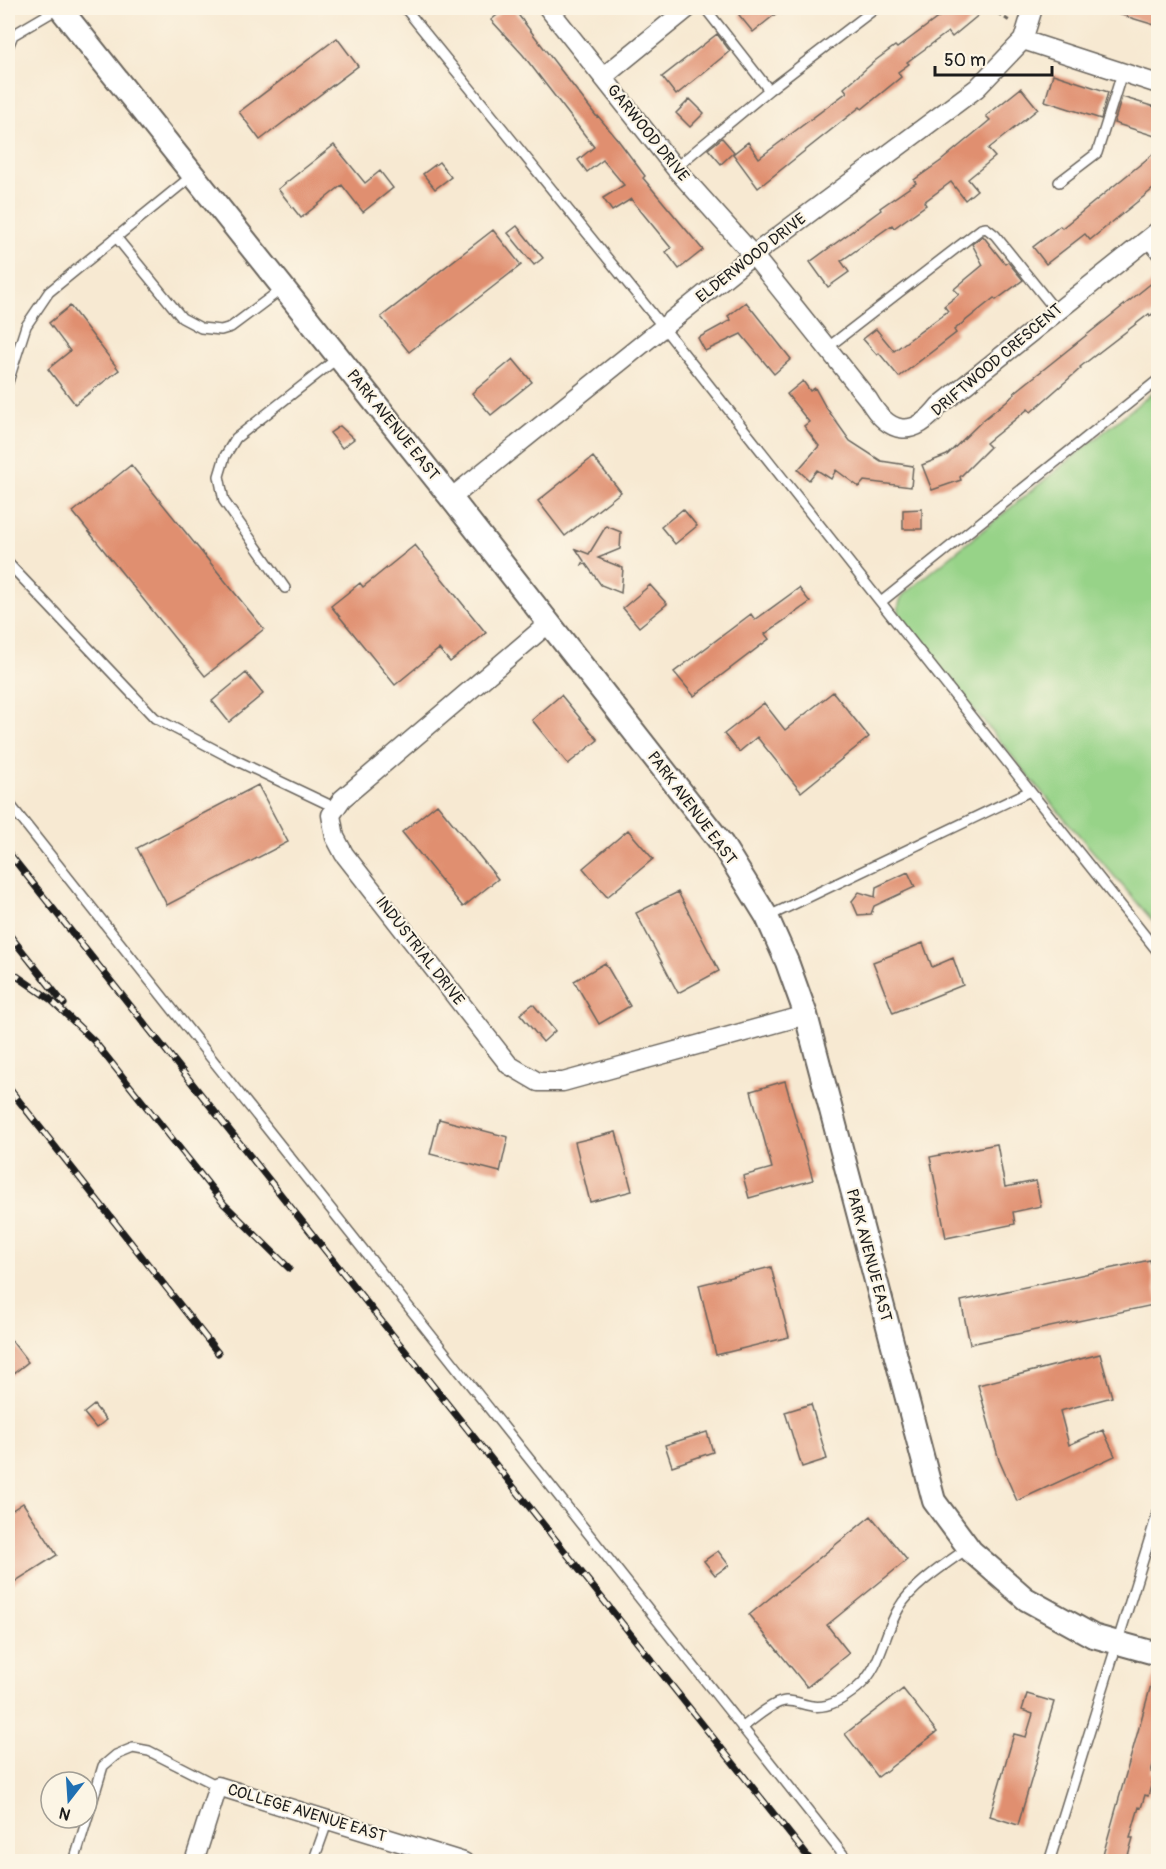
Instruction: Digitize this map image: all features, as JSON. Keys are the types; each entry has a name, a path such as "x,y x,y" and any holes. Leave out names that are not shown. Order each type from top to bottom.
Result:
{"street":[{"name":"PARK AVENUE EAST","path":"60,8 451,498 722,844 767,917 787,962 806,1015 934,1501 968,1548 1026,1599 1093,1636 1158,1654"},
{"name":"GARWOOD DRIVE","path":"548,8 675,168 753,255"},
{"path":"603,77 688,8"},
{"name":"ELDERWOOD DRIVE","path":"451,498 753,255 977,88 1023,40 1034,8"},
{"path":"1023,40 1158,84"},
{"name":"DRIFTWOOD CRESCENT","path":"753,255 828,348 882,420 894,427 906,429 930,417 939,405 1152,236"},
{"path":"336,808 342,799 549,623"},
{"name":"INDUSTRIAL DRIVE","path":"336,808 331,815 335,837 344,854 509,1065 538,1082 563,1082 806,1015"},
{"path":"194,1862 218,1786"},
{"name":"COLLEGE AVENUE EAST","path":"218,1786 441,1858 464,1862"}],"lane":[{"path":"8,47 13,35 60,8"},
{"path":"405,8 663,327 1158,952"},
{"path":"705,8 769,90"},
{"path":"675,168 769,90 876,8"},
{"path":"1059,182 1096,153 1122,73"},
{"path":"8,382 26,326 49,292 193,174"},
{"path":"828,348 981,229 986,228 995,235 1056,311"},
{"path":"1152,236 1158,256"},
{"path":"116,237 182,318 201,328 221,330 231,327 284,288"},
{"path":"285,588 224,501 219,476 225,456 236,438 339,357"},
{"path":"881,602 1158,380"},
{"path":"8,562 155,718 231,758 336,808"},
{"path":"767,917 1029,791"},
{"path":"8,802 849,1862"},
{"path":"1049,1862 1158,1512"},
{"path":"742,1728 777,1703 785,1701 815,1707 834,1704 857,1689 872,1674 888,1628 900,1605 926,1579 968,1548"},
{"path":"74,1862 103,1766 116,1755 133,1748 149,1751 218,1786"},
{"path":"313,1862 328,1820"}],"path":[{"path":"990,8 1010,20 1023,40"}],"green space":[{"path":"1158,388 1158,927 1034,783 903,623 898,609 903,595"}],"building":[{"path":"506,8 513,8 597,117 618,140 645,176 643,178 703,250 679,269 666,252 671,248 631,199 612,211 603,198 624,185 603,160 587,172 578,160 594,147 523,55 491,20"},
{"path":"749,8 783,8 753,32 739,15"},
{"path":"951,8 987,8 952,37 948,32 907,62 909,64 898,72 901,77 758,188 733,154 748,142 759,158 847,92 844,88 876,60 895,46 897,48"},
{"path":"1108,8 1158,8 1158,26 1108,11"},
{"path":"717,34 730,51 676,95 662,77"},
{"path":"337,38 358,66 260,140 239,112"},
{"path":"1053,74 1108,92 1101,119 1045,101"},
{"path":"1021,88 1038,109 988,149 995,157 968,179 977,190 965,200 951,182 924,202 926,205 894,228 892,225 841,261 849,272 828,287 810,262 916,183 914,180 941,161 990,120 986,116"},
{"path":"1122,97 1158,108 1158,137 1114,123"},
{"path":"690,99 704,113 690,127 676,113"},
{"path":"722,138 734,152 721,164 708,149"},
{"path":"334,145 365,183 380,171 393,188 363,212 342,185 301,218 278,189"},
{"path":"1158,150 1158,185 1090,240 1085,234 1046,264 1033,247 1060,226 1062,228"},
{"path":"439,162 451,177 435,189 423,174"},
{"path":"517,226 543,258 534,265 508,233"},
{"path":"493,230 521,265 409,352 381,317"},
{"path":"983,236 1005,264 1008,262 1023,280 996,300 994,298 954,330 956,333 899,377 879,353 877,355 863,339 876,329 894,351 948,311 944,306 959,294 954,289 983,265 972,244"},
{"path":"1158,278 1158,309 1080,367 1031,412 1028,409 986,443 990,447 960,477 961,480 932,490 922,465 947,455 1014,393"},
{"path":"746,302 791,359 774,374 741,334 705,351 698,338 731,320 728,316"},
{"path":"70,306 119,370 75,404 48,369 70,351 49,323"},
{"path":"513,359 532,382 491,415 472,393"},
{"path":"803,381 810,391 815,388 850,441 881,461 913,466 911,487 864,481 859,487 836,470 831,479 817,470 809,480 798,470 819,446 804,426 809,422 787,394"},
{"path":"340,426 354,439 342,448 330,433"},
{"path":"593,457 621,492 565,536 538,501"},
{"path":"131,465 264,629 205,676 73,512"},
{"path":"683,509 697,526 675,544 661,527"},
{"path":"922,509 922,529 903,529 903,510"},
{"path":"606,526 621,532 620,549 598,558 623,568 621,593 601,585 586,564 582,565 584,561 576,549 589,554"},
{"path":"415,545 486,633 450,662 439,649 395,685 331,606 360,583 363,587"},
{"path":"650,585 667,604 639,627 623,608"},
{"path":"799,588 810,602 765,634 769,639 694,696 674,672 751,614 755,620"},
{"path":"246,673 263,694 229,722 212,701"},
{"path":"833,692 869,737 801,792 757,737 739,752 724,734 764,703 785,730"},
{"path":"561,695 598,740 568,764 532,720"},
{"path":"258,785 288,842 167,905 137,848"},
{"path":"437,804 498,879 463,907 402,832"},
{"path":"628,830 653,859 607,897 583,868"},
{"path":"908,872 915,887 874,906 871,914 858,915 852,901 859,892 875,897 876,887"},
{"path":"678,892 719,971 678,993 636,913"},
{"path":"923,943 932,967 953,958 963,985 893,1013 873,962"},
{"path":"605,963 630,1006 599,1024 574,981"},
{"path":"533,1004 555,1031 543,1042 520,1014"},
{"path":"785,1081 813,1180 749,1198 743,1176 772,1168 751,1091"},
{"path":"439,1119 508,1137 500,1172 430,1154"},
{"path":"616,1132 632,1191 590,1202 575,1142"},
{"path":"997,1144 1005,1187 1036,1181 1041,1206 1013,1212 1015,1224 946,1238 930,1157"},
{"path":"1150,1260 1158,1304 970,1344 961,1301"},
{"path":"771,1267 789,1337 716,1355 699,1285"},
{"path":"8,1336 28,1362 8,1378"},
{"path":"1100,1354 1112,1397 1060,1411 1069,1445 1103,1430 1115,1456 1017,1501 999,1460 978,1385"},
{"path":"811,1404 827,1459 802,1467 785,1412"},
{"path":"94,1405 106,1420 96,1428 84,1413"},
{"path":"707,1432 713,1452 672,1466 665,1445"},
{"path":"23,1503 57,1555 8,1586 8,1513"},
{"path":"871,1516 907,1560 827,1625 849,1653 807,1687 749,1615"},
{"path":"718,1551 729,1565 715,1575 704,1561"},
{"path":"1155,1671 1158,1672 1158,1748 1151,1772 1155,1773 1148,1796 1145,1795 1141,1808 1139,1807 1126,1862 1101,1862"},
{"path":"903,1689 937,1732 878,1777 845,1734"},
{"path":"1027,1694 1054,1702 1018,1825 990,1816 1014,1734 1026,1737 1033,1714 1022,1710"}],"railway":[{"path":"8,852 812,1862"},
{"path":"8,933 64,1004"},
{"path":"8,970 50,999 94,1041 224,1204 289,1268"},
{"path":"8,1087 218,1353"}]}
